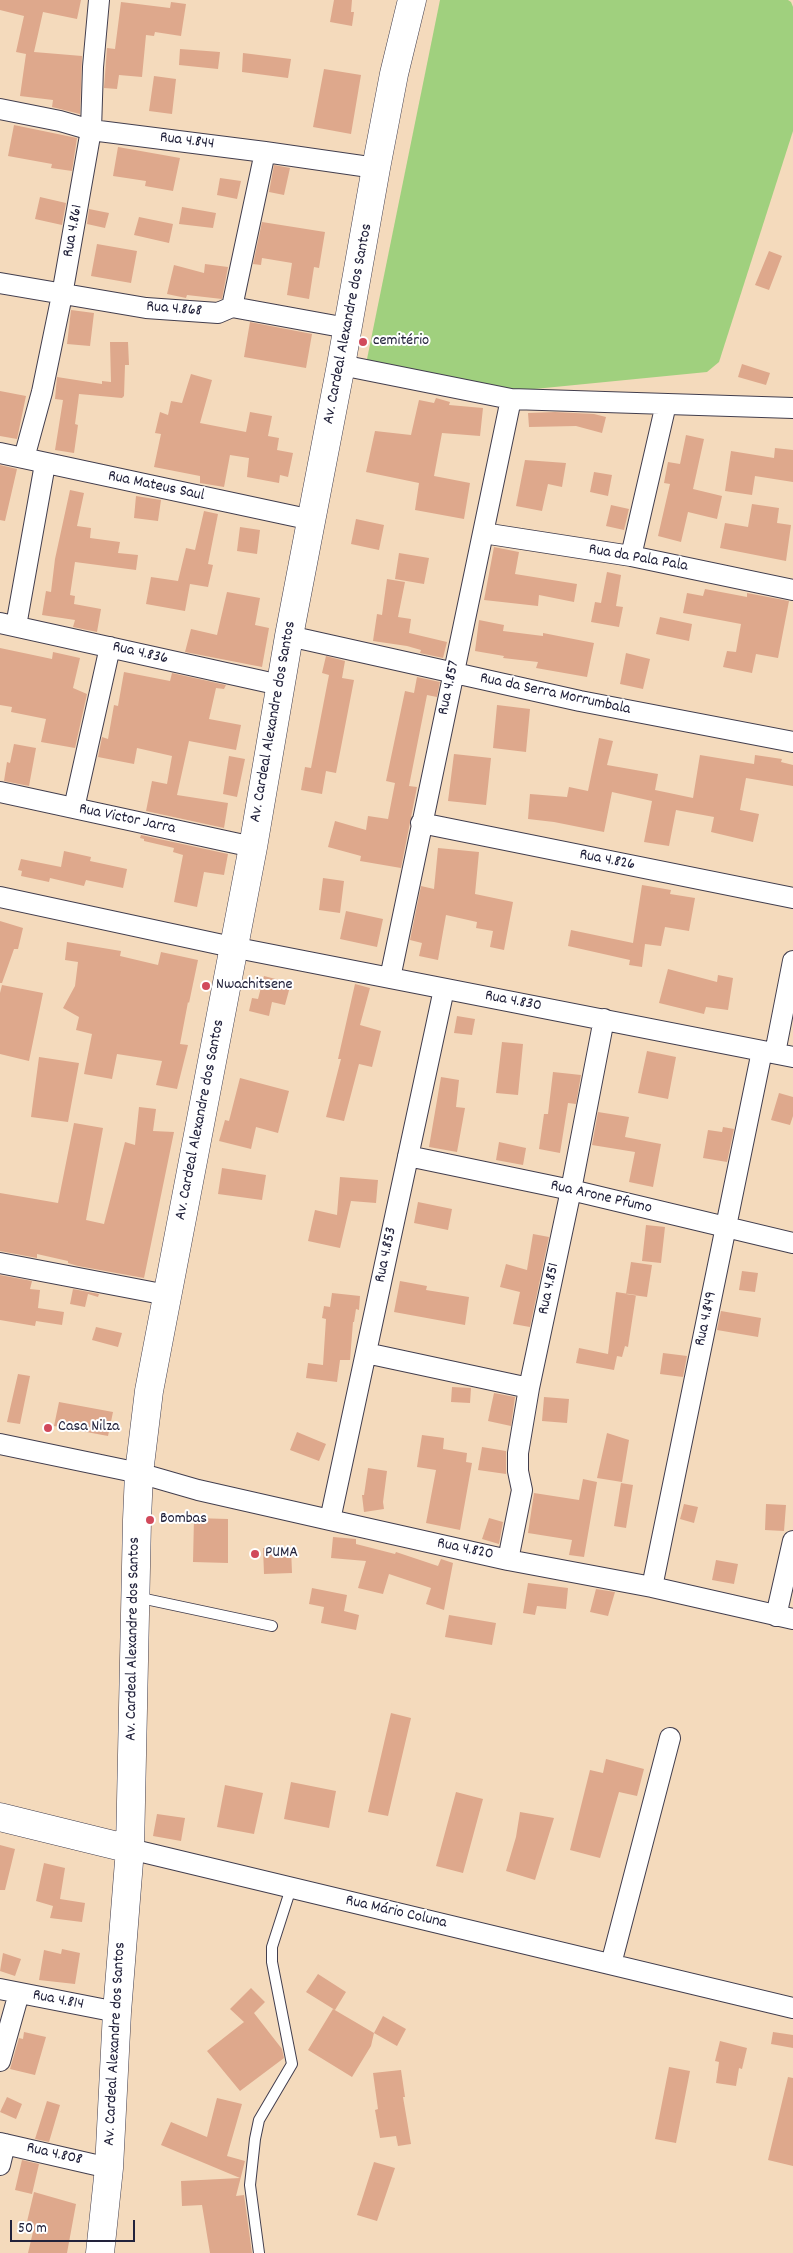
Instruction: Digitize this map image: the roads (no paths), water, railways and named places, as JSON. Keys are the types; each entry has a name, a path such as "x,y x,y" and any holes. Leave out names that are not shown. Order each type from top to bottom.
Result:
{"street":[{"name":"Rua 4.861","path":"24,458 42,392 62,295 91,130 93,66 99,0"},
{"name":"Av. Cardeal Alexandre dos Santos","path":"100,2253 109,2168 117,2012 130,1849 139,1473 149,1390 220,1024 232,947 253,847 280,685 348,328 376,168 394,74 412,0"},
{"name":"Rua 4.844","path":"0,108 91,130 376,168"},
{"path":"232,307 265,152"},
{"name":"Rua 4.868","path":"0,283 146,308 196,313 218,313 232,307 348,328"},
{"path":"341,365 511,399 793,408"},
{"name":"Rua 4.857","path":"390,978 511,399"},
{"path":"631,556 666,404"},
{"name":"Rua Mateus Saul","path":"0,453 312,520"},
{"path":"8,625 45,464"},
{"name":"Rua da Pala Pala","path":"482,533 631,556 793,590"},
{"name":"Rua 4.836","path":"8,625 280,685"},
{"name":"Rua da Serra Morrumbala","path":"289,636 580,701 793,742"},
{"path":"74,808 110,647"},
{"name":"Rua Victor Jarra","path":"0,792 253,847"},
{"name":"Rua 4.826","path":"421,823 793,898"},
{"name":"Rua 4.830","path":"0,898 232,947 777,1054"},
{"name":"Rua 4.849","path":"652,1587 726,1228 777,1054 793,961"},
{"name":"Rua 4.853","path":"330,1520 444,989"},
{"name":"Rua 4.851","path":"508,1560 522,1490 518,1471 518,1453 529,1388 571,1190 604,1019"},
{"name":"Rua Arone Pfumo","path":"408,1156 571,1190 726,1228 793,1242"},
{"path":"0,1264 166,1295"},
{"path":"366,1353 529,1388"},
{"name":"Rua 4.820","path":"0,1444 139,1473 198,1490 508,1560 652,1587 785,1618"},
{"path":"785,1618 793,1541"},
{"path":"610,1964 670,1738"},
{"name":"Rua Mário Coluna","path":"0,1817 793,2008"},
{"path":"0,2061 9,1991"},
{"name":"Rua 4.814","path":"9,1991 117,2012"},
{"path":"0,2165 3,2143"},
{"name":"Rua 4.808","path":"3,2143 109,2168"}],"lane":[{"path":"135,1597 272,1626"},
{"path":"259,2253 250,2185 255,2139 259,2120 292,2064 272,1962 272,1947 291,1888"}],"place":[{"name":"cemitério","path":"363,342"},
{"name":"Nwachitsene","path":"206,986"},
{"name":"Casa Nilza","path":"48,1428"},
{"name":"Bombas","path":"150,1520"},
{"name":"PUMA","path":"255,1554"}]}
